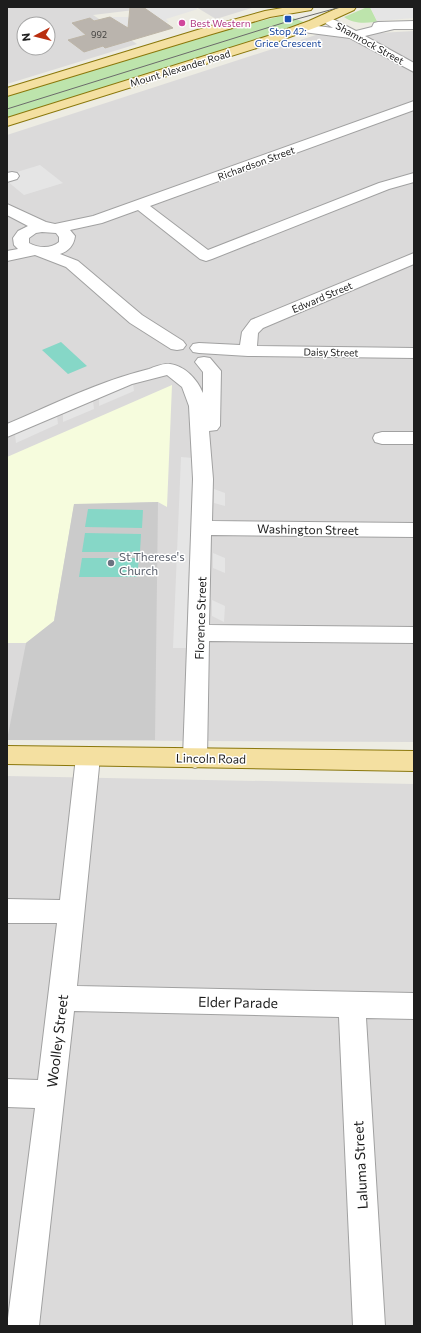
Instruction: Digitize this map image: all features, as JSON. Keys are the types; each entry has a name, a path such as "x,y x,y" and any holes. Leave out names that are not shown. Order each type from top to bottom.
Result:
{"main road":[{"path":"7,92 269,14 306,7 325,19"},
{"name":"Mount Alexander Road","path":"7,122 303,28 350,7"},
{"name":"Lincoln Road","path":"7,755 414,761"}],"street":[{"name":"Shamrock Street","path":"325,19 414,68"},
{"path":"303,28 352,33 392,26 414,25"},
{"name":"Richardson Street","path":"97,220 66,241 56,250 29,245 31,230 97,220 414,105"},
{"path":"140,205 206,256 384,186 414,177"},
{"path":"10,210 49,228 65,233 66,252 72,264"},
{"path":"10,210 29,245"},
{"path":"7,256 29,245"},
{"path":"7,250 29,245 72,264 136,319 177,344 189,345 203,357 201,366 188,371 164,361 126,380 7,431"},
{"name":"Edward Street","path":"248,351 250,332 257,324 414,258"},
{"name":"Florence Street","path":"136,319 164,361 186,378 195,394 198,406 203,479 195,758"},
{"path":"164,361 166,349 177,344"},
{"path":"406,353 414,346"},
{"name":"Daisy Street","path":"203,357 222,358 248,351 406,353"},
{"name":"Florence Street","path":"203,357 212,371 211,427 203,479"},
{"path":"382,438 414,438"},
{"name":"Washington Street","path":"202,528 414,530"},
{"path":"199,633 414,635"},
{"name":"Woolley Street","path":"23,1326 72,912 88,757"},
{"path":"7,911 72,912"},
{"name":"Elder Parade","path":"62,998 414,1006"},
{"name":"Laluma Street","path":"352,1004 369,1326"},
{"path":"7,1093 50,1094"}],"shaded area":[{"path":"7,7 159,7 93,15 137,44 7,84"},
{"path":"159,7 194,7 198,9 166,19 169,22 155,26 142,37 110,17 128,17 133,21 145,9"},
{"path":"196,7 255,7 216,19"},
{"path":"370,7 414,7 414,18 377,21"},
{"path":"414,31 414,742 7,740 7,135 322,33 327,36"},
{"path":"40,165 63,183 24,195 7,181 7,175"},
{"path":"61,342 87,366 68,374 42,350"},
{"path":"133,384 134,391 99,406 99,398"},
{"path":"172,385 167,507 158,502 74,505 54,621 26,643 7,643 7,457"},
{"path":"93,401 94,409 63,422 63,414"},
{"path":"57,416 58,424 16,443 15,434"},
{"path":"181,457 193,458 186,648 173,648"},
{"path":"214,489 225,493 225,506 214,503"},
{"name":"St Therese's Church","path":"158,502 155,740 7,740 26,643 54,621 74,504"},
{"path":"88,509 143,510 142,528 85,527"},
{"path":"85,533 141,534 140,552 82,552"},
{"path":"213,553 225,558 225,573 213,568"},
{"path":"82,558 139,558 137,577 79,577"},
{"path":"212,600 225,606 224,622 212,616"},
{"path":"7,776 414,784 414,1326 7,1326"}],"green space":[{"path":"370,7 377,21 385,21 369,23 354,22 344,17 365,8"},
{"path":"286,15 306,23 284,32 7,119 7,95 205,34"}],"building":[{"path":"130,7 143,7 173,28 105,48 103,46 84,52 68,40 86,35 72,23 90,18 94,21 110,17 128,28"}],"tram line":[{"path":"7,109 286,22 341,7"}],"place":[{"name":"Stop 42: Grice Crescent","path":"288,19"},
{"name":"Best Western","path":"182,23"},
{"name":"St Therese's Church","path":"111,563"}]}
